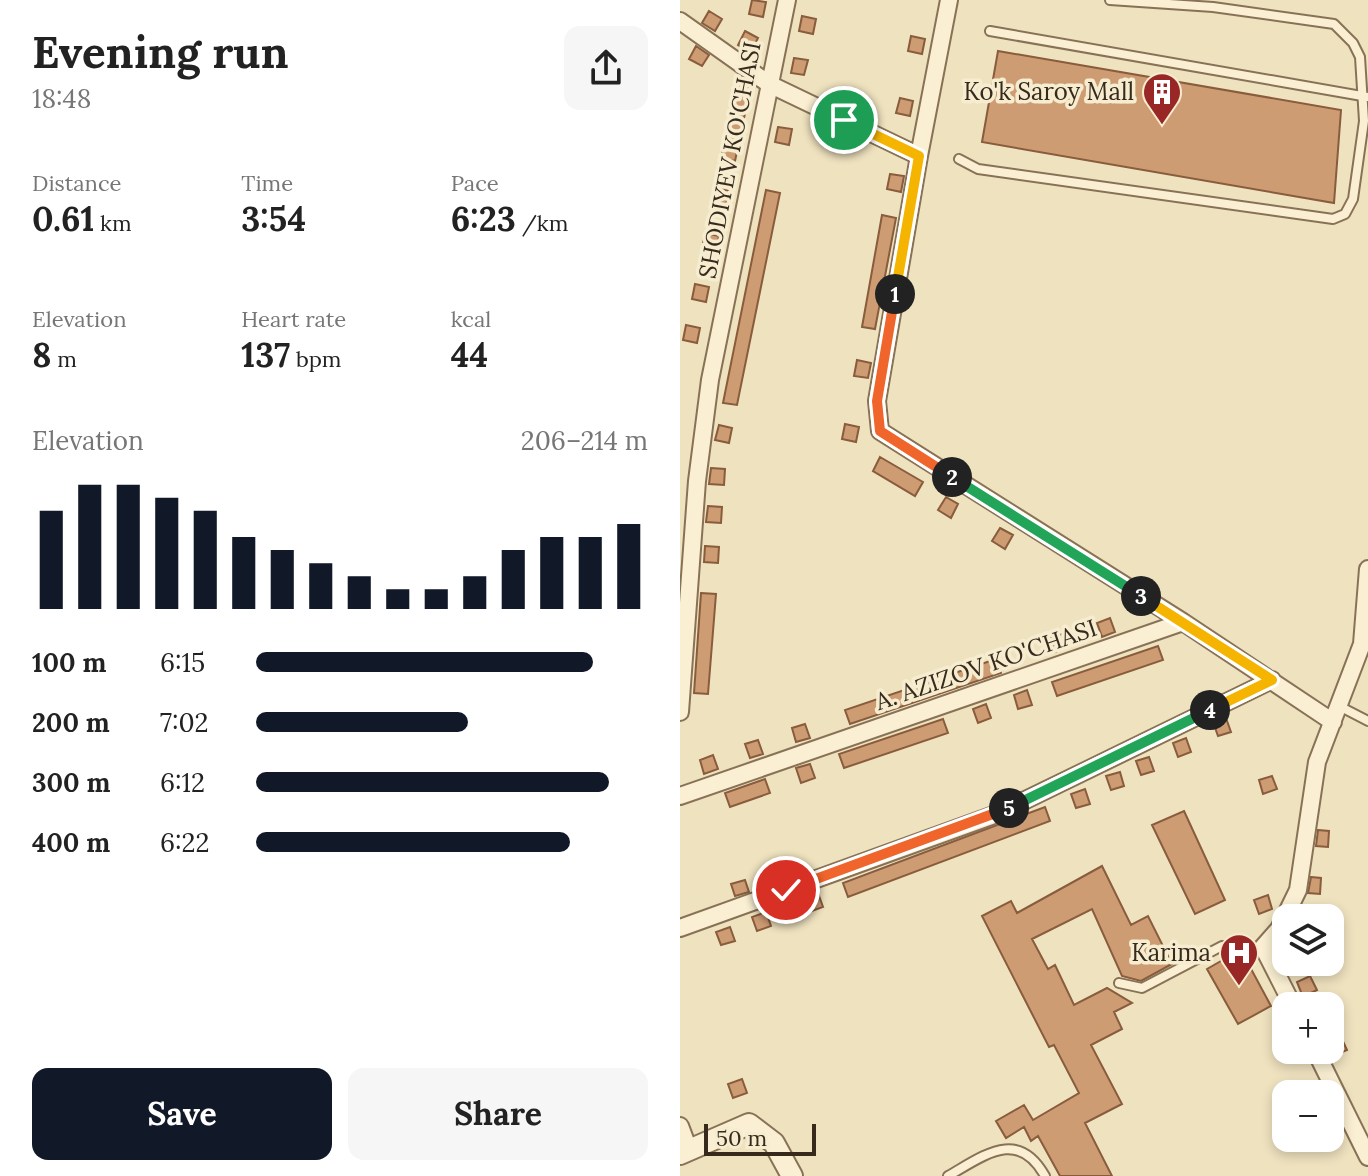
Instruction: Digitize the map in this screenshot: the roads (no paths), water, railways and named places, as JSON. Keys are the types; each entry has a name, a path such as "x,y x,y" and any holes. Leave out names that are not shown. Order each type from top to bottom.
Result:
{"street":[{"name":"SHODIYEV KO'CHASI","path":"680,712 697,481 710,380 787,0"},
{"path":"949,0 877,401 880,431 1272,680 1336,714"},
{"path":"680,21 769,84 919,156"},
{"path":"1286,992 1263,947 1279,929 1298,890 1317,762 1362,644 1368,569"},
{"name":"A. AZIZOV KO'CHASI","path":"680,796 1183,622"},
{"path":"680,928 997,814 1272,680"},
{"path":"1322,1064 1368,1157"},
{"path":"680,1126 684,1152 749,1124 774,1143 792,1176"}],"lane":[{"path":"959,159 978,169 1333,219 1345,214 1353,199 1365,96 1360,57 1353,43 1334,24 1213,7 1110,0"},
{"path":"990,31 1365,96"},
{"path":"1336,714 1368,721"},
{"path":"1119,983 1142,988 1222,946 1263,947"},
{"path":"948,1176 997,1149 1018,1150 1035,1157 1045,1176"}],"place":[{"name":"Ko'k Saroy Mall","path":"1162,126"},
{"name":"Karima","path":"1239,987"}]}
